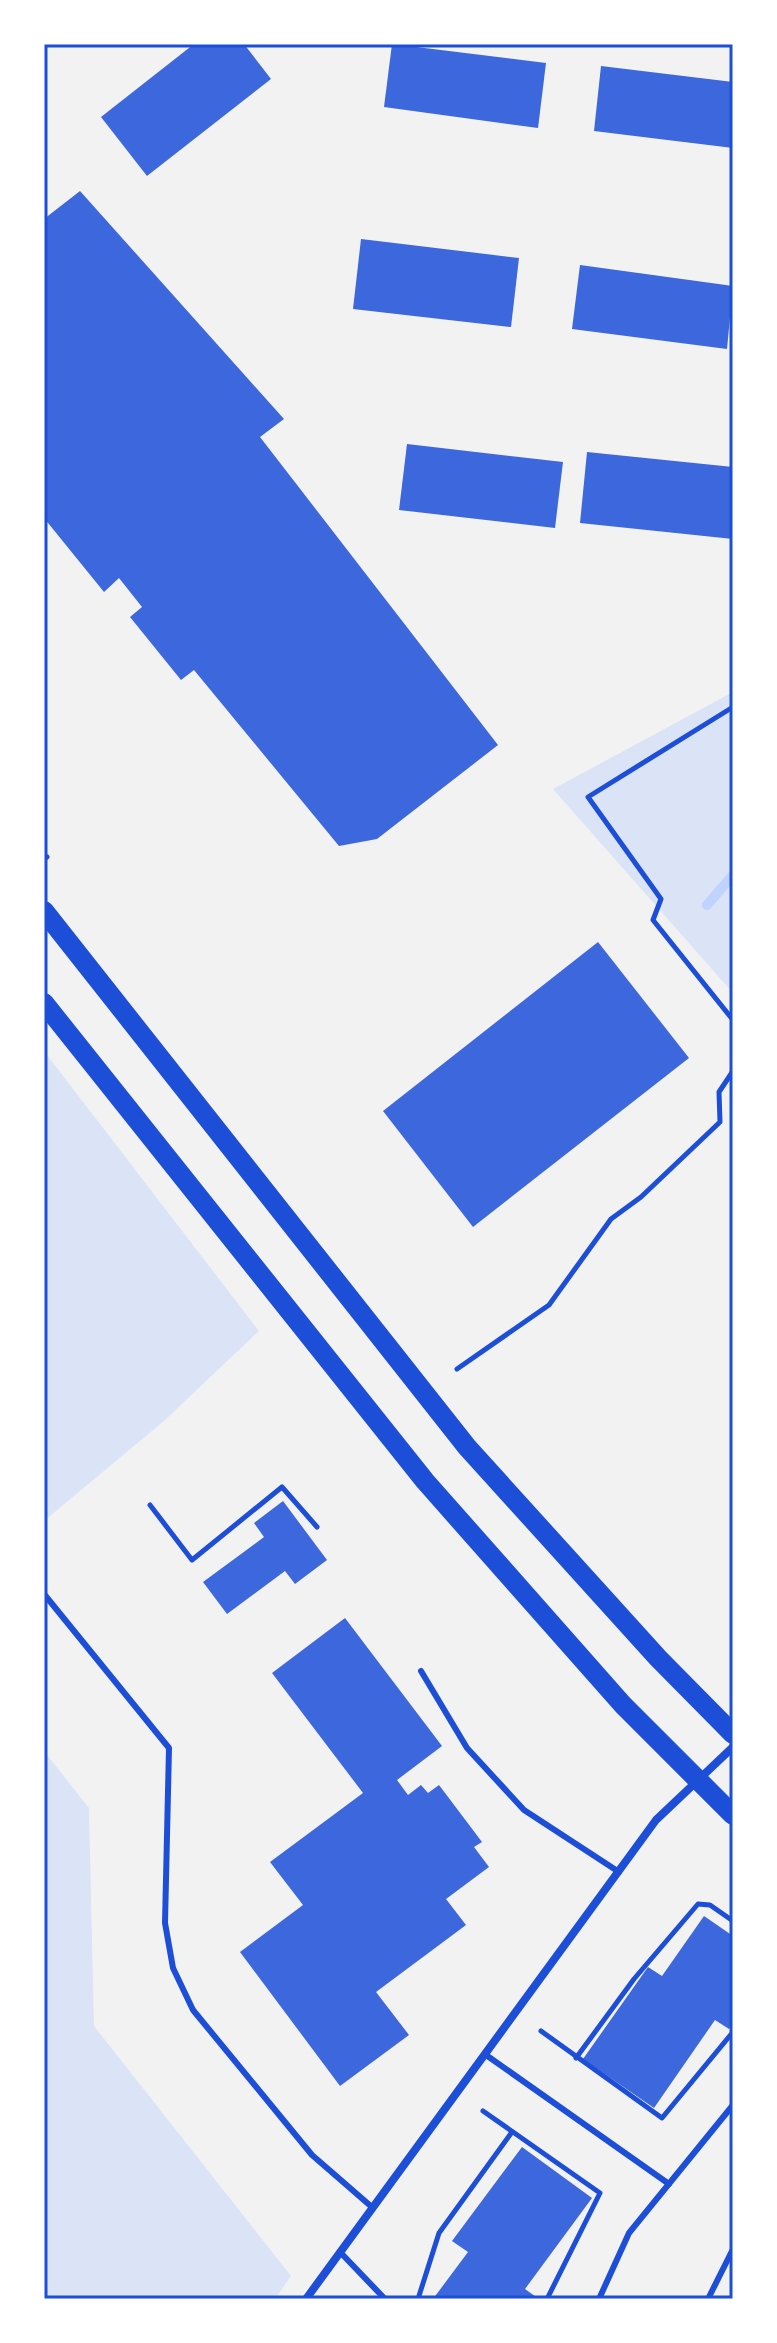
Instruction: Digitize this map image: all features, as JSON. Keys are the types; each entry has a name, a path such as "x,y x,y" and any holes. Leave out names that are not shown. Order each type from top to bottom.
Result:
{"main road":[{"path":"44,911 467,1447 658,1658 733,1734"},
{"path":"44,1003 425,1481 623,1705 733,1815"}],"street":[{"path":"306,2299 656,1820 733,1747"}],"lane":[{"path":"44,1594 169,1748 165,1923 173,1968 193,2010 312,2155 373,2208"},
{"path":"421,1671 467,1748 524,1810 619,1872"},
{"path":"486,2055 669,2184"},
{"path":"599,2299 629,2233 733,2105"},
{"path":"708,2299 733,2249"},
{"path":"340,2252 385,2299"}],"path":[{"path":"733,707 588,797 661,899 653,920 733,1020"},
{"path":"457,1369 549,1305 611,1219 641,1197 720,1122 719,1092 733,1071"},
{"path":"150,1505 192,1560 282,1487 317,1527"},
{"path":"576,2058 634,1979 691,1910 698,1904 710,1905 733,1921"},
{"path":"541,2031 662,2118 733,2032"},
{"path":"483,2111 600,2193 547,2299"},
{"path":"418,2299 439,2233 512,2132"}],"shaded area":[{"path":"733,692 733,993 553,789"},
{"path":"44,1051 259,1331 164,1421 44,1521"},
{"path":"44,1751 89,1808 94,2026 291,2276 275,2299 44,2299"}],"building":[{"path":"194,44 244,44 271,79 147,176 101,117"},
{"path":"392,44 546,63 538,128 384,107"},
{"path":"601,66 733,82 733,148 594,131"},
{"path":"80,191 284,419 260,437 498,745 377,839 339,846 194,670 181,680 130,617 142,607 119,578 104,592 44,518 44,219"},
{"path":"361,239 519,258 511,327 353,309"},
{"path":"580,265 733,286 727,349 572,329"},
{"path":"407,444 563,462 555,528 399,510"},
{"path":"587,452 733,467 733,539 580,523"},
{"path":"598,942 689,1058 473,1227 383,1111"},
{"path":"283,1501 327,1560 295,1584 285,1571 227,1614 203,1582 264,1537 254,1523"},
{"path":"345,1618 442,1746 397,1780 408,1795 421,1785 428,1793 439,1785 482,1842 474,1847 489,1867 446,1899 466,1925 376,1992 409,2035 340,2086 240,1952 303,1905 270,1862 363,1793 272,1673"},
{"path":"704,1916 733,1936 733,2023 729,2029 715,2020 654,2108 583,2059 648,1967 662,1976"},
{"path":"522,2147 592,2198 525,2289 539,2299 433,2299 468,2252 452,2241"}],"waterway":[{"path":"707,905 733,875"}]}
